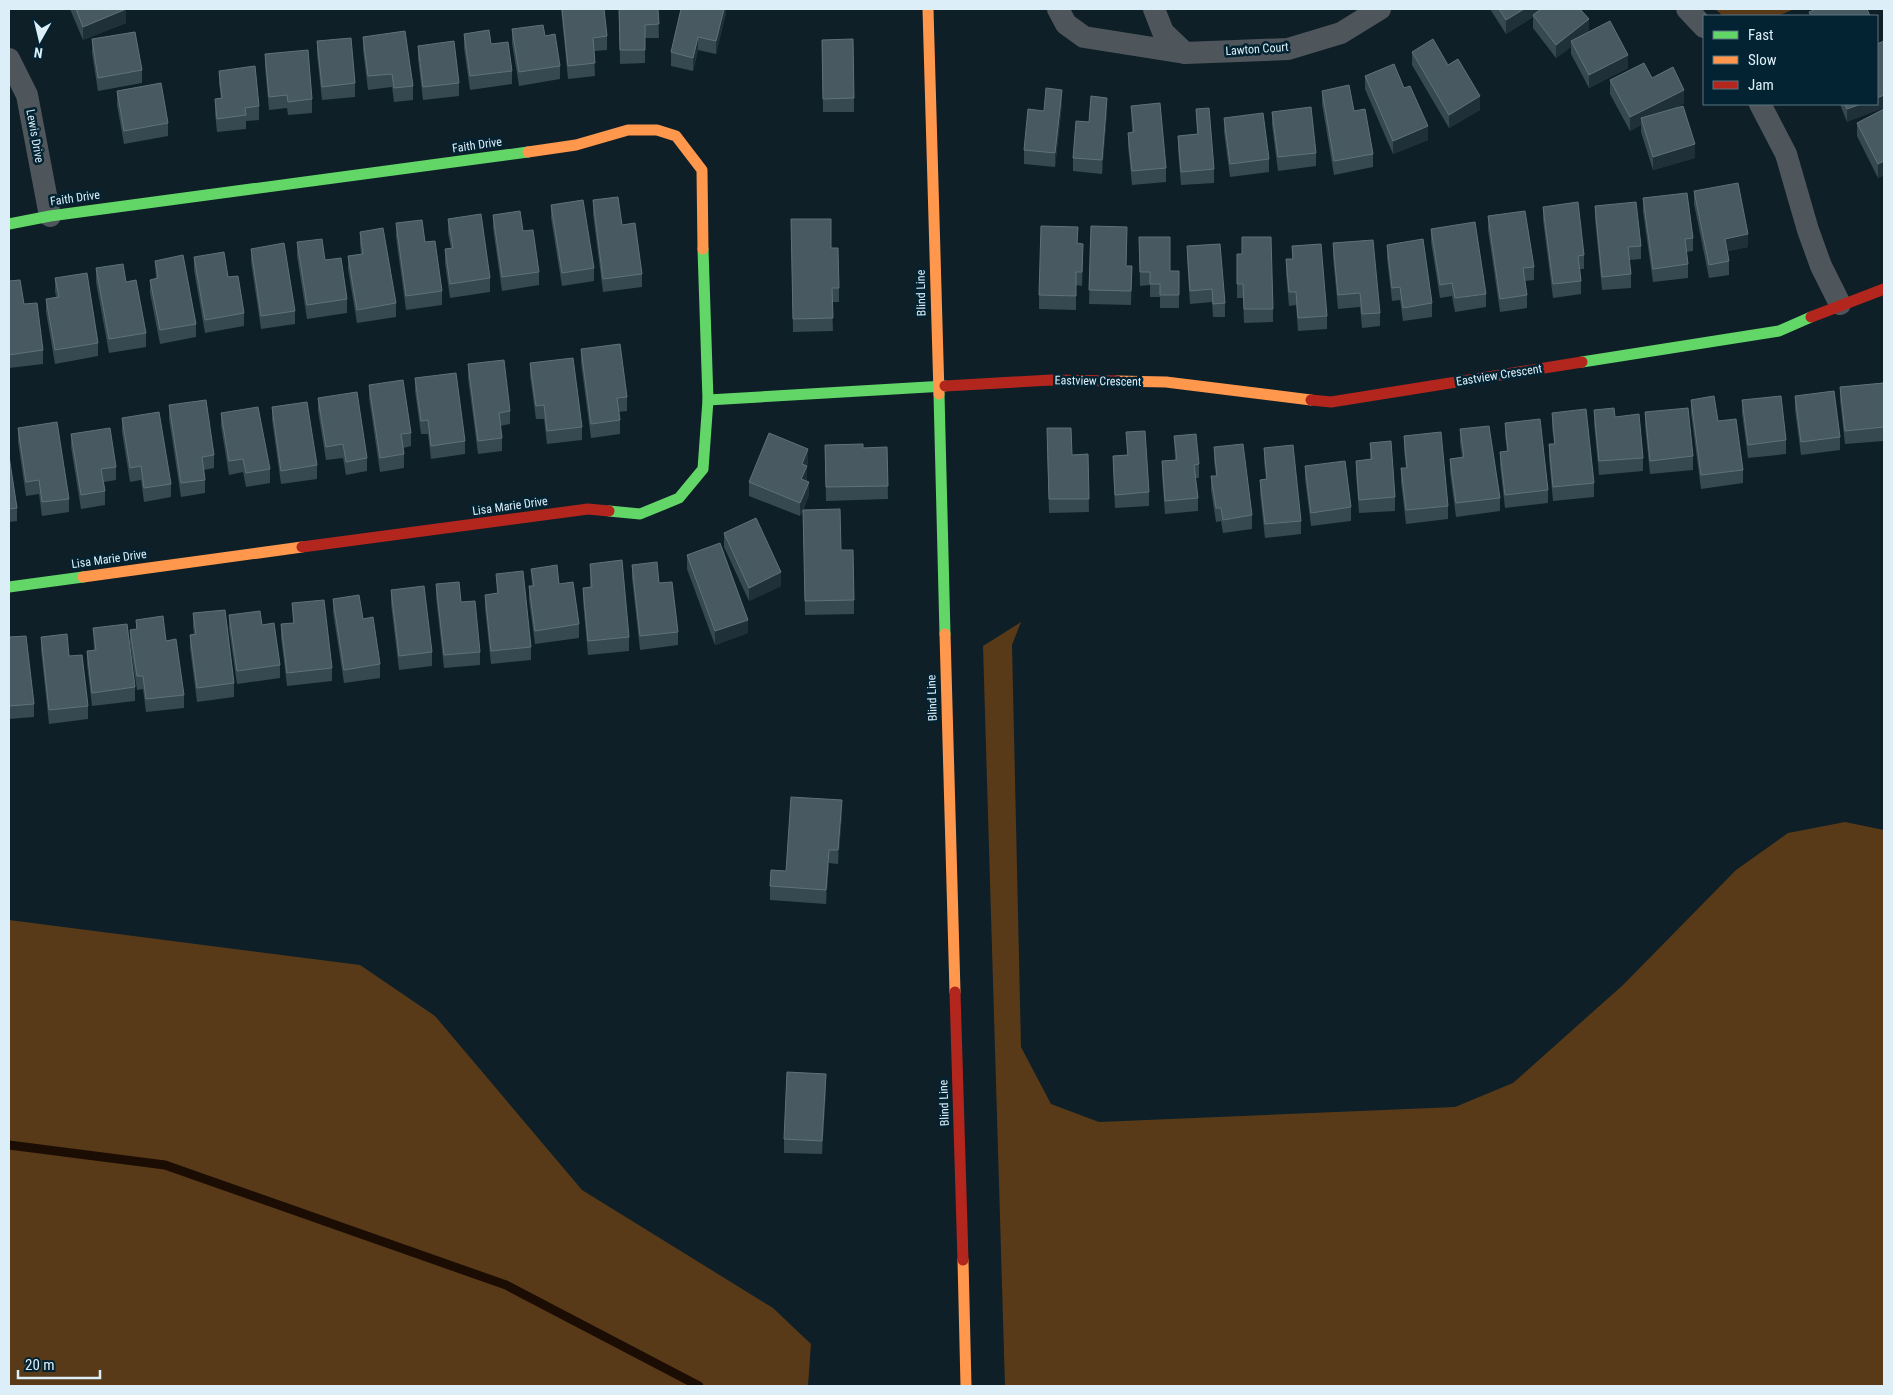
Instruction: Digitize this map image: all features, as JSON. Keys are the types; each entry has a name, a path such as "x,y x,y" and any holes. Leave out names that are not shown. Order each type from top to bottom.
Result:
{"street":[{"name":"Blind Line","path":"928,9 966,1386"},
{"name":"Lawton Court","path":"1058,9 1066,24 1084,37 1185,54 1288,49 1341,33 1380,9"},
{"path":"1154,9 1163,32 1185,54"},
{"path":"1687,9 1703,26"},
{"name":"Lewis Drive","path":"9,60 27,95 50,216"},
{"path":"1761,105 1786,154 1808,230 1821,266 1840,304"},
{"name":"Faith Drive","path":"9,224 50,216 576,145 628,130 658,130 676,136 702,170 703,273 708,400"},
{"name":"Eastview Crescent","path":"937,387 1051,380 1166,382 1331,402 1778,331 1840,304 1884,289"},
{"path":"708,400 937,387"},
{"name":"Lisa Marie Drive","path":"9,587 588,509 640,514 679,498 691,486 703,469 708,400"}],"shaded area":[{"path":"1715,9 1794,9 1780,15 1722,15"},
{"path":"1021,622 1012,645 1021,1047 1051,1104 1099,1122 1455,1107 1513,1083 1623,985 1736,870 1788,833 1845,822 1884,830 1884,1386 1005,1386 983,646"},
{"path":"9,920 360,965 435,1016 582,1190 773,1308 811,1344 808,1386 9,1386"}],"building":[{"path":"76,9 126,9 83,27"},
{"path":"562,9 604,9 607,36 593,38 595,63 568,66"},
{"path":"619,9 658,9 659,24 645,25 645,50 620,50"},
{"path":"681,9 724,9 716,41 698,37 693,58 671,52"},
{"path":"1499,9 1524,9 1506,20"},
{"path":"1541,9 1580,9 1589,19 1556,45 1533,15"},
{"path":"1816,9 1867,9 1870,15 1810,15 1809,12"},
{"path":"1610,21 1628,55 1589,75 1571,41"},
{"path":"543,25 545,36 555,34 560,66 519,72 512,29"},
{"path":"489,30 491,44 508,42 512,71 470,76 464,34"},
{"path":"405,31 413,86 394,88 392,74 368,76 363,37"},
{"path":"135,32 142,70 98,78 92,39"},
{"path":"351,38 355,83 322,87 317,41"},
{"path":"853,39 854,98 823,99 822,40"},
{"path":"1433,39 1448,65 1458,59 1480,96 1449,115 1412,52"},
{"path":"454,41 459,83 423,87 418,46"},
{"path":"1884,41 1884,95 1878,98 1878,44"},
{"path":"308,50 312,99 288,102 287,95 269,97 265,54"},
{"path":"1644,63 1652,78 1673,67 1684,90 1630,117 1610,80"},
{"path":"1394,64 1404,88 1410,86 1428,126 1393,141 1365,76"},
{"path":"255,66 259,106 245,108 246,115 217,119 215,99 222,98 219,71"},
{"path":"161,83 168,123 124,131 117,91"},
{"path":"1349,85 1354,111 1365,109 1373,154 1334,161 1322,91"},
{"path":"1046,88 1062,90 1055,153 1024,150 1028,109 1044,111"},
{"path":"1091,96 1107,98 1102,160 1073,158 1076,121 1089,122"},
{"path":"1160,103 1166,168 1132,171 1128,133 1134,132 1131,106"},
{"path":"1845,105 1858,105 1847,109"},
{"path":"1683,106 1695,144 1653,157 1641,118"},
{"path":"1311,107 1316,153 1278,157 1272,112"},
{"path":"1209,108 1214,169 1181,172 1178,136 1198,134 1196,109"},
{"path":"1884,109 1884,161 1878,164 1857,123"},
{"path":"1263,113 1269,159 1230,164 1224,118"},
{"path":"1738,183 1748,234 1725,239 1729,261 1709,265 1694,191"},
{"path":"1687,193 1693,238 1685,239 1688,264 1653,269 1643,198"},
{"path":"618,197 622,225 635,223 642,274 603,279 593,200"},
{"path":"583,200 594,268 562,273 551,205"},
{"path":"1578,202 1584,255 1578,256 1581,281 1553,284 1543,207"},
{"path":"1636,202 1641,246 1628,247 1631,274 1602,277 1595,206"},
{"path":"520,211 523,231 533,230 539,272 502,277 493,215"},
{"path":"1525,211 1534,267 1523,268 1527,295 1500,299 1488,216"},
{"path":"481,214 490,278 450,284 445,249 453,248 448,219"},
{"path":"791,219 831,219 831,248 838,248 839,288 832,288 833,318 793,319"},
{"path":"422,220 425,242 435,241 442,291 406,296 396,223"},
{"path":"1475,222 1486,294 1455,298 1452,283 1440,285 1431,229"},
{"path":"1041,226 1078,227 1077,243 1083,244 1082,272 1076,272 1076,296 1039,295"},
{"path":"1091,226 1127,227 1126,266 1132,266 1131,291 1089,290"},
{"path":"383,228 396,303 357,310 348,256 363,254 360,232"},
{"path":"1139,237 1170,237 1170,271 1179,271 1179,295 1160,295 1160,284 1150,284 1150,272 1140,272"},
{"path":"1242,237 1271,237 1273,309 1244,309 1243,284 1237,284 1237,254 1242,254"},
{"path":"322,239 325,260 341,258 347,299 307,305 297,242"},
{"path":"1423,239 1432,303 1403,308 1400,287 1392,288 1387,245"},
{"path":"1373,240 1380,313 1362,314 1360,293 1338,295 1333,243"},
{"path":"284,243 295,311 261,316 251,249"},
{"path":"1220,244 1225,303 1213,304 1212,289 1190,291 1187,246"},
{"path":"1321,244 1327,316 1298,318 1296,292 1289,292 1286,259 1293,259 1292,246"},
{"path":"224,252 228,277 238,276 244,313 205,320 194,257"},
{"path":"183,255 196,324 160,330 150,280 158,278 155,261"},
{"path":"123,264 126,282 136,280 146,333 109,339 96,268"},
{"path":"87,273 98,343 55,350 46,299 59,297 55,278"},
{"path":"20,280 24,304 37,303 43,350 9,355 9,281"},
{"path":"620,344 627,397 617,398 620,420 591,424 581,349"},
{"path":"573,358 582,427 547,431 544,405 536,406 530,363"},
{"path":"504,360 510,411 499,413 502,438 478,441 468,364"},
{"path":"456,373 465,441 431,446 428,420 421,421 415,378"},
{"path":"403,380 411,433 401,434 404,454 380,458 369,385"},
{"path":"1884,383 1884,427 1845,431 1840,387"},
{"path":"1834,391 1840,437 1801,442 1795,396"},
{"path":"357,392 367,458 346,462 343,444 326,447 318,398"},
{"path":"1714,396 1718,421 1736,419 1743,470 1701,475 1691,400"},
{"path":"1781,396 1786,440 1748,445 1742,400"},
{"path":"206,400 214,455 202,457 205,480 181,483 169,405"},
{"path":"307,402 317,465 281,471 272,407"},
{"path":"258,407 270,469 246,473 243,459 229,461 221,413"},
{"path":"1614,408 1615,417 1639,414 1643,458 1599,461 1594,410"},
{"path":"1688,408 1693,456 1650,461 1645,412"},
{"path":"1586,409 1594,483 1553,487 1549,444 1555,444 1552,413"},
{"path":"159,412 171,484 144,488 141,466 130,468 122,418"},
{"path":"1540,419 1548,490 1505,495 1500,452 1508,451 1505,423"},
{"path":"57,422 69,499 42,502 39,480 26,482 18,428"},
{"path":"1489,426 1500,498 1456,503 1450,459 1464,457 1460,429"},
{"path":"110,428 116,467 101,469 105,491 81,495 71,434"},
{"path":"1047,428 1071,428 1072,455 1088,454 1089,499 1049,499"},
{"path":"1145,431 1149,492 1115,495 1113,456 1128,455 1126,432"},
{"path":"1441,432 1448,506 1406,510 1401,468 1407,468 1404,436"},
{"path":"769,433 808,449 802,464 807,466 801,479 809,482 800,503 749,482"},
{"path":"1196,434 1199,464 1194,465 1198,498 1165,501 1162,461 1177,460 1174,436"},
{"path":"1391,441 1395,497 1359,500 1356,461 1372,459 1370,443"},
{"path":"863,444 863,448 887,447 888,486 826,487 825,445"},
{"path":"1243,444 1252,515 1223,520 1221,508 1216,508 1211,476 1217,476 1214,447"},
{"path":"1293,445 1301,521 1265,524 1260,480 1267,479 1264,448"},
{"path":"9,456 17,508 9,509"},
{"path":"1345,461 1351,507 1311,513 1305,466"},
{"path":"840,509 841,550 853,550 854,600 805,601 803,510"},
{"path":"756,518 781,572 749,588 724,533"},
{"path":"720,543 748,620 715,631 687,555"},
{"path":"622,560 629,637 588,641 583,588 592,587 590,564"},
{"path":"657,562 659,583 672,582 678,632 640,636 632,565"},
{"path":"557,565 559,584 573,582 579,624 535,631 529,586 534,586 531,569"},
{"path":"523,571 531,647 491,651 485,595 498,593 496,574"},
{"path":"459,582 461,602 475,601 480,652 444,655 436,584"},
{"path":"424,586 432,652 399,656 391,590"},
{"path":"359,595 363,619 373,617 380,664 344,670 333,599"},
{"path":"324,600 332,668 287,673 281,624 294,623 292,603"},
{"path":"225,610 234,683 197,688 190,635 196,634 193,613"},
{"path":"260,611 262,625 274,623 280,665 237,671 229,615"},
{"path":"163,616 166,641 176,639 184,695 146,699 143,676 137,676 130,630 137,629 136,620"},
{"path":"127,624 135,687 92,693 87,651 96,650 93,628"},
{"path":"67,634 69,656 82,655 88,706 49,710 41,637"},
{"path":"26,636 34,704 9,706 9,637"},
{"path":"791,797 842,800 838,850 829,850 826,890 770,886 771,870 786,871"},
{"path":"787,1072 826,1074 822,1141 784,1139"}],"waterway":[{"path":"9,1145 165,1165 506,1285 699,1386"}],"traffic: fast":[{"path":"9,224 50,216 528,152"},
{"path":"609,511 640,514 679,498 703,469 708,400 703,249"},
{"path":"1582,362 1779,331 1811,317"},
{"path":"708,400 945,386"},
{"path":"939,394 945,634"},
{"path":"9,587 83,577"}],"traffic: slow":[{"path":"928,9 939,394"},
{"path":"528,152 576,145 628,130 657,130 676,136 702,170 703,249"},
{"path":"1117,381 1166,382 1311,400"},
{"path":"83,577 302,547"},
{"path":"945,634 955,992"},
{"path":"963,1260 966,1386"}],"traffic: jam":[{"path":"1811,317 1884,289"},
{"path":"1311,400 1331,402 1582,362"},
{"path":"945,386 1051,380 1117,381"},
{"path":"302,547 588,509 609,511"},
{"path":"955,992 963,1260"}]}
